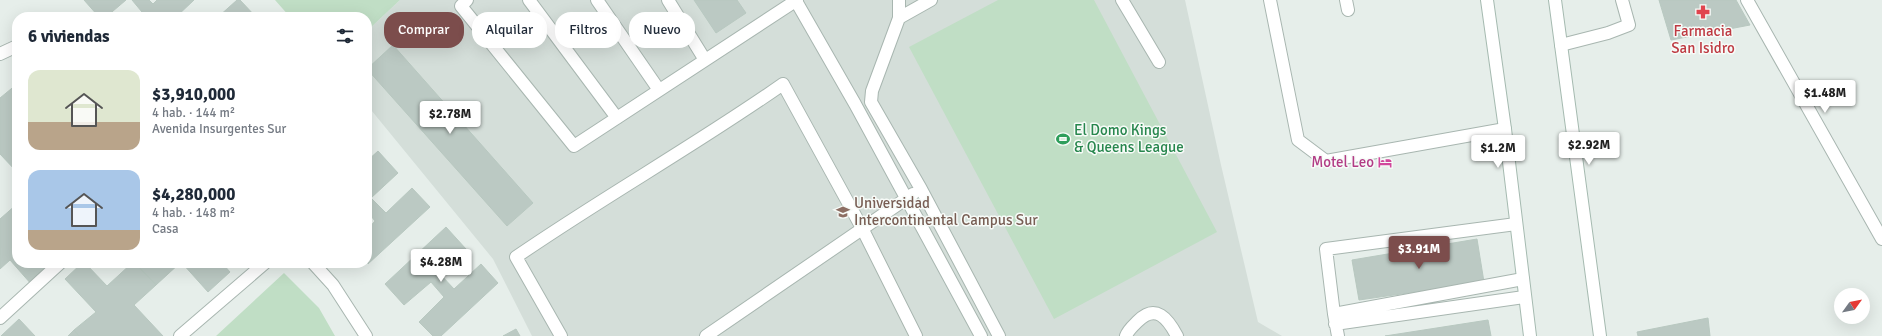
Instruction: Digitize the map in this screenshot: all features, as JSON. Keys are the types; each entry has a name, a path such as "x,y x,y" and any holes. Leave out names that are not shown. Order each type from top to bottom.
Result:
{"main road":[{"path":"467,0 461,6 574,146 797,0 981,336"},
{"path":"529,0 616,118"},
{"path":"597,0 659,90"},
{"path":"668,0 705,60"},
{"path":"898,0 899,18 872,91 871,102 921,189 999,336"},
{"path":"899,18 931,0"},
{"path":"1122,0 1158,62"},
{"path":"1270,0 1298,140 1326,161 1505,129"},
{"path":"1486,0 1505,129 1524,297 1530,336"},
{"path":"1555,0 1600,336"},
{"path":"1561,44 1608,33 1629,25 1622,0"},
{"path":"1747,0 1882,239"},
{"path":"0,54 12,48"},
{"path":"561,336 516,257 553,232 738,116 783,84 862,228 916,336"},
{"path":"858,110 864,109 871,102"},
{"path":"706,336 921,189"},
{"path":"1338,336 1326,249 1516,224"},
{"path":"0,318 55,268"},
{"path":"180,336 259,268"},
{"path":"318,268 333,285 366,336"},
{"path":"1335,319 1523,280"},
{"path":"1335,319 1524,297"},
{"path":"1126,336 1127,332 1144,315 1154,312 1165,317 1177,336"}],"shaded area":[{"name":"Universidad Intercontinental Campus Sur","path":"400,0 1185,0 1221,165 1258,322 1282,336 532,336 493,259 372,111 372,26 384,15 384,48 464,48 464,12 387,12"}],"green space":[{"path":"275,0 400,0 387,12 384,12 384,15 372,26 372,12 286,12"},
{"name":"El Domo Kings & Queens League","path":"998,0 1094,0 1217,232 1054,319 909,47"},
{"path":"284,273 319,308 335,336 216,336"}],"building":[{"path":"84,0 126,0 112,12 95,12"},
{"path":"132,0 149,0 153,4 157,0 194,0 181,12 142,12"},
{"path":"237,0 240,0 251,12 224,12"},
{"path":"694,0 737,0 746,13 716,33"},
{"name":"Farmacia San Isidro","path":"1659,0 1736,0 1750,25 1671,40"},
{"path":"390,48 396,48 533,203 507,226 372,75 372,64"},
{"path":"12,88 12,167 0,154 0,98"},
{"path":"378,151 398,173 372,197 372,156"},
{"path":"412,188 430,207 372,260 372,224 375,221 372,217 372,199 386,213"},
{"path":"12,208 12,262 10,260 0,269 0,219"},
{"path":"446,227 466,249 440,274 454,289 481,264 498,283 441,336 433,336 419,322 444,297 431,282 404,305 385,284"},
{"path":"1477,239 1484,282 1359,300 1352,260"},
{"path":"17,268 47,268 32,285"},
{"path":"77,268 90,268 107,286 127,268 140,268 156,285 134,305 163,336 79,336 74,330 96,312 65,279"},
{"path":"140,268 175,268 156,285"},
{"path":"186,268 226,268 230,272 208,292"},
{"path":"1708,318 1710,336 1638,336 1637,332"},
{"path":"19,319 35,336 1,336"},
{"path":"1488,320 1491,336 1385,336"},
{"path":"516,329 520,336 503,336"},
{"path":"74,330 79,336 68,336"}],"place":[{"name":"Farmacia San Isidro","path":"1703,12"},
{"name":"El Domo Kings & Queens League","path":"1063,139"},
{"name":"Motel Leo","path":"1385,162"},
{"name":"Universidad Intercontinental Campus Sur","path":"843,212"}]}
